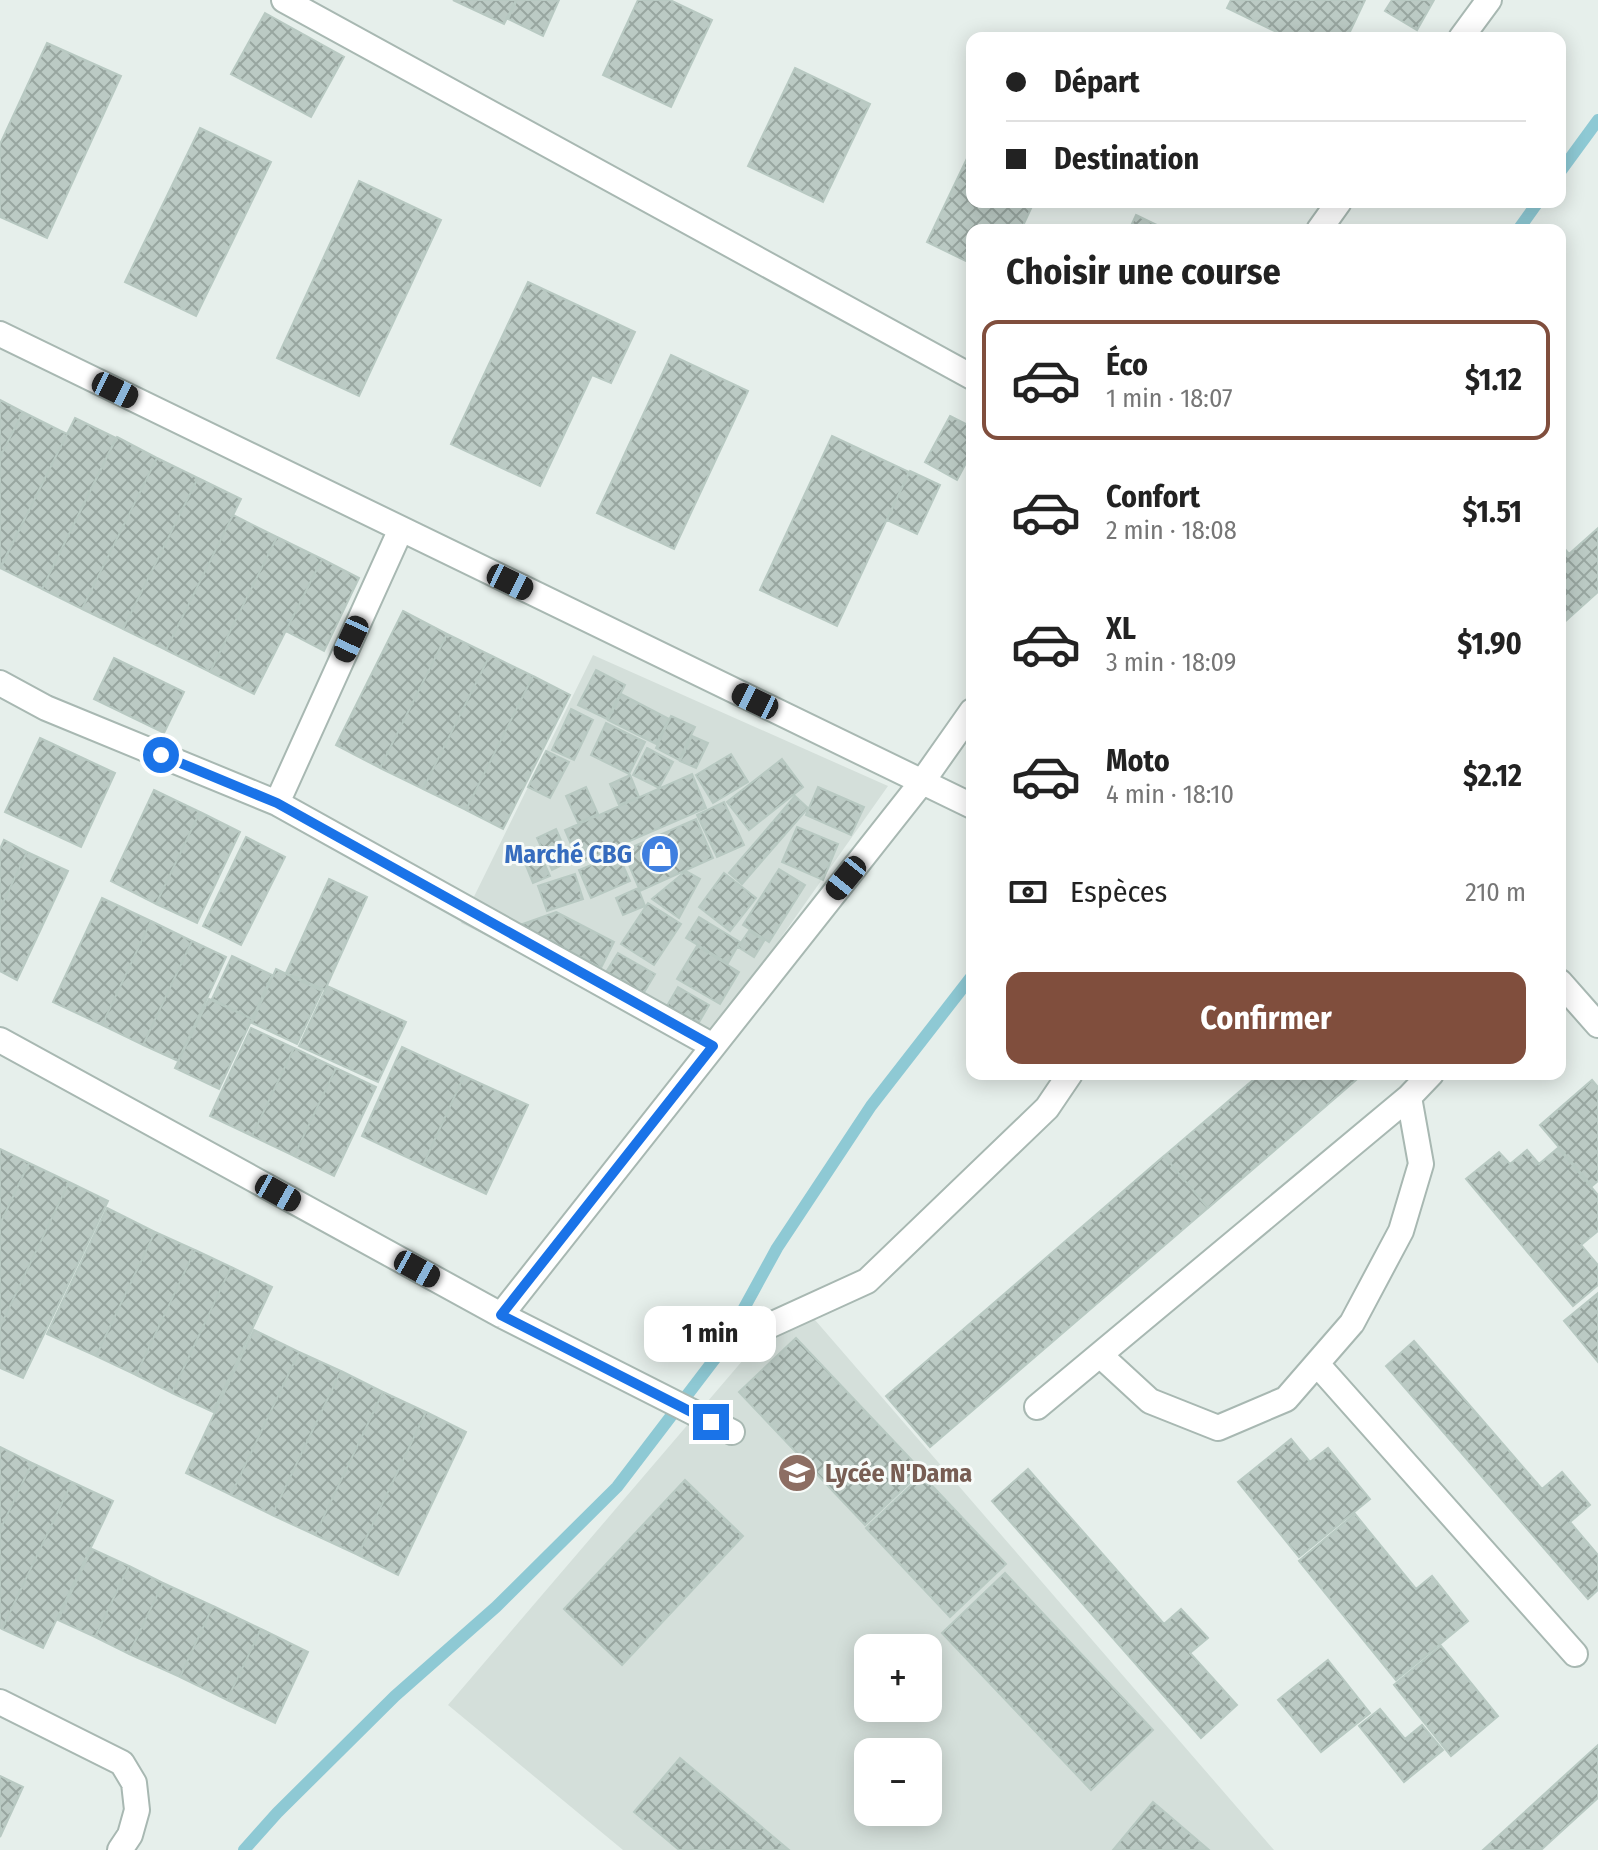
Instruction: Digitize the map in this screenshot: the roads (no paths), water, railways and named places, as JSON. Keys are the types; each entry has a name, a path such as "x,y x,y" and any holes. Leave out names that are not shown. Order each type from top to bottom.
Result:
{"street":[{"path":"284,0 966,374"},
{"path":"1465,32 1489,0"},
{"path":"0,334 961,801"},
{"path":"277,803 401,529"},
{"path":"0,683 46,708 277,803 713,1046"},
{"path":"501,1315 922,782 966,720"},
{"path":"1566,989 1598,1025"},
{"path":"0,1040 501,1315 732,1432"},
{"path":"751,1334 867,1281 1047,1108 1066,1080"},
{"path":"1037,1407 1409,1097 1425,1080"},
{"path":"1100,1355 1150,1401 1218,1428 1286,1399 1352,1323 1401,1231 1421,1164 1409,1097"},
{"path":"1317,1364 1575,1654"},
{"path":"0,1702 122,1763 134,1783 137,1810 130,1835 120,1850"}],"waterway":[{"path":"1566,164 1598,120"},
{"path":"1522,224 1534,208"},
{"path":"244,1850 395,1696 496,1607 617,1487 720,1352 777,1248 871,1106 966,984"}],"place":[{"name":"Marché CBG","path":"660,854"},
{"name":"Lycée N'Dama","path":"797,1473"}]}
